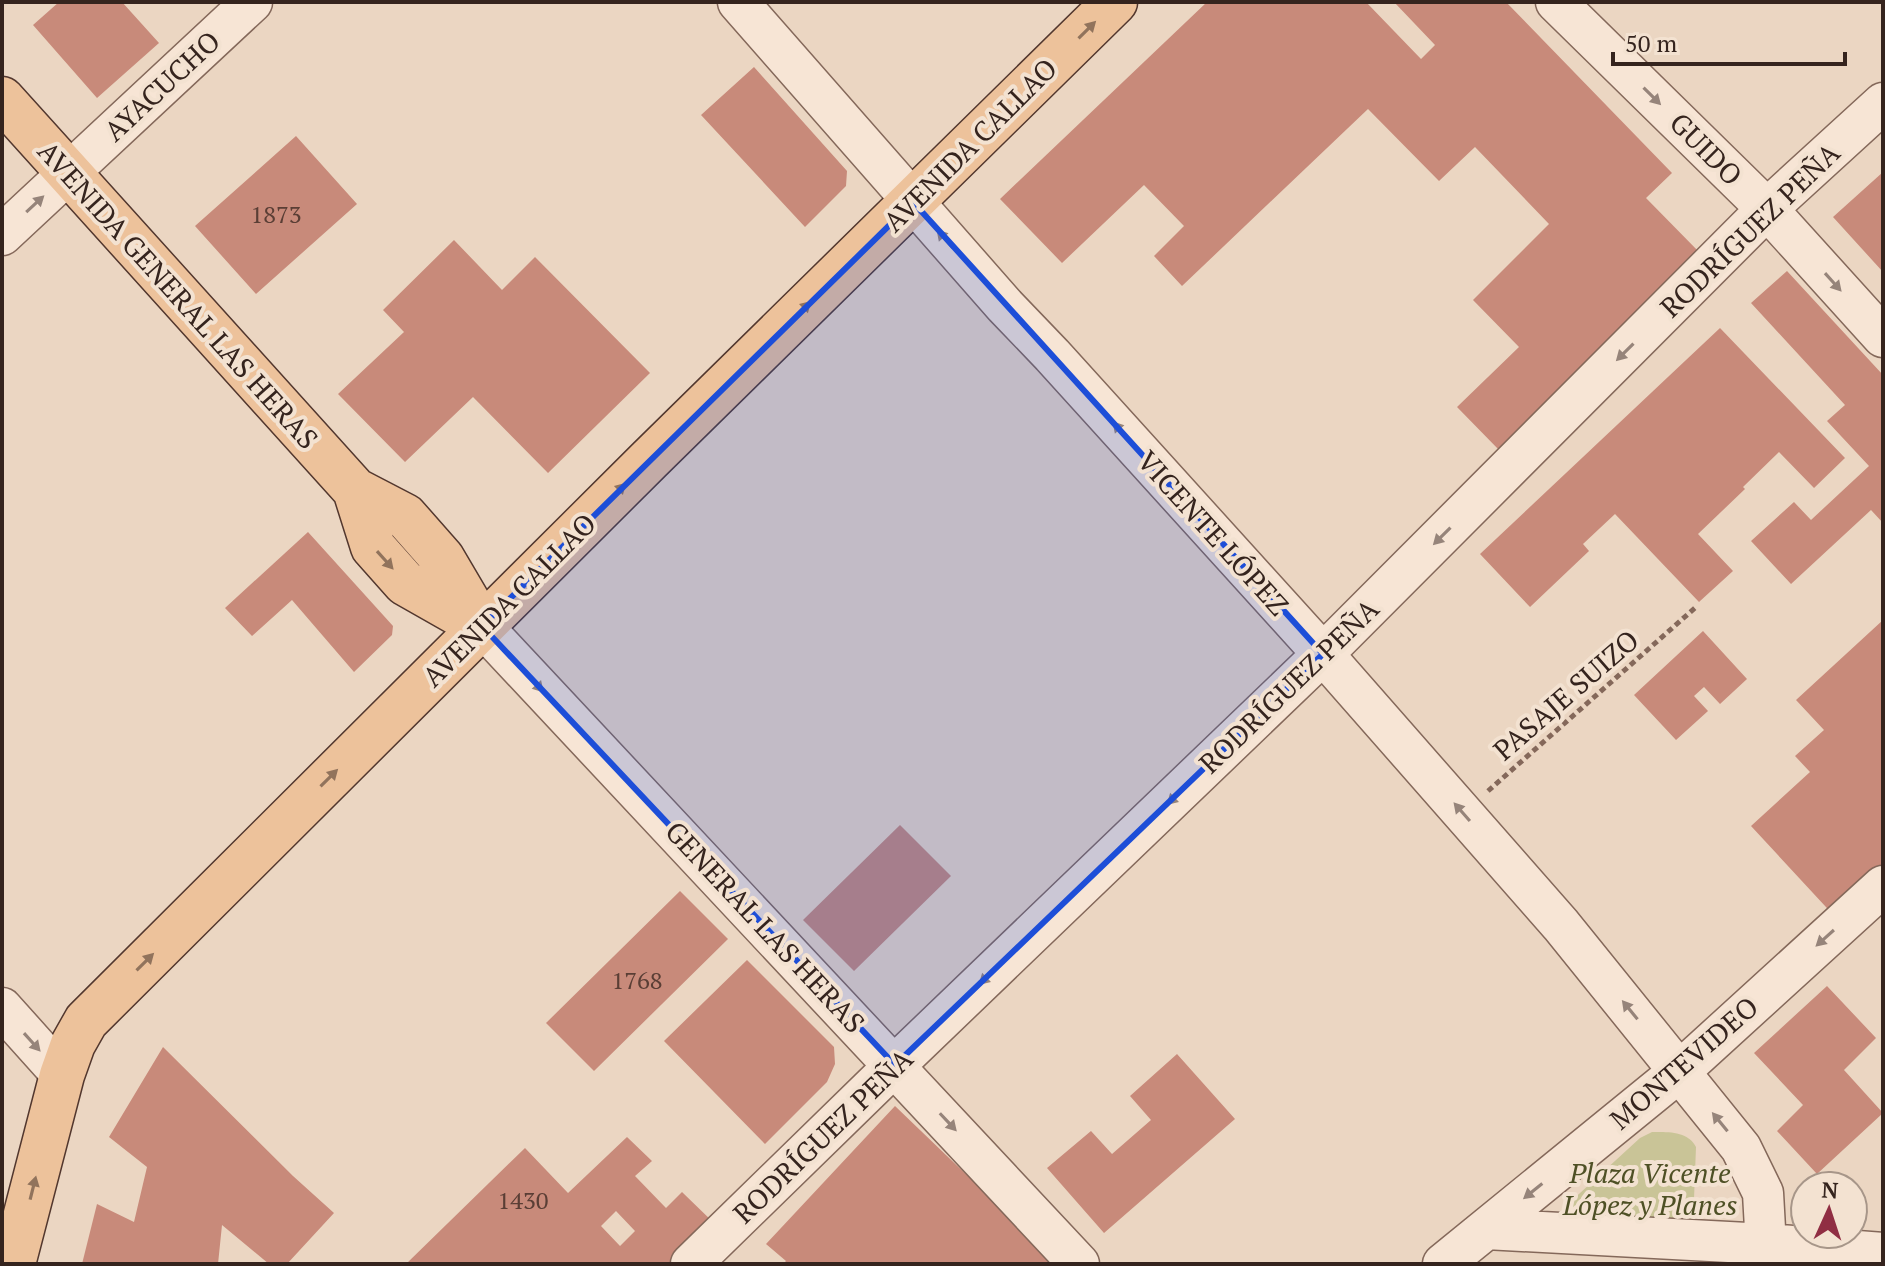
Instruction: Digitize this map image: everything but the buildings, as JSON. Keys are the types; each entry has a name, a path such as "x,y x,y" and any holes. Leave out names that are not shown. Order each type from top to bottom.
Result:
{"main road":[{"name":"AVENIDA CALLAO","path":"13,1264 62,1075 73,1044 86,1021 1115,2"},
{"name":"AVENIDA GENERAL LAS HERAS","path":"2,99 355,490 405,516 442,558 482,626"}],"street":[{"name":"AYACUCHO","path":"2,235 252,2"},
{"name":"VICENTE LÓPEZ","path":"738,2 1005,306 1323,654 1561,925 1680,1071 1741,1148 1763,1193 1759,1257"},
{"name":"GUIDO","path":"1556,2 1767,209 1883,337"},
{"name":"RODRÍGUEZ PEÑA","path":"691,1264 1323,654 1767,209 1883,103"},
{"name":"GENERAL LAS HERAS","path":"482,626 1079,1264"},
{"name":"MONTEVIDEO","path":"1443,1264 1680,1071 1883,886"},
{"path":"2,1008 62,1075"},
{"path":"1486,1229 1759,1257 1883,1253"}],"path":[{"name":"PASAJE SUIZO","path":"1463,813 1696,607"}],"highlighted area":[{"path":"913,202 1323,654 895,1065 482,626"}],"green space":[{"name":"Plaza Vicente López y Planes","path":"1652,1132 1683,1135 1696,1147 1693,1225 1543,1227 1640,1138"}]}
